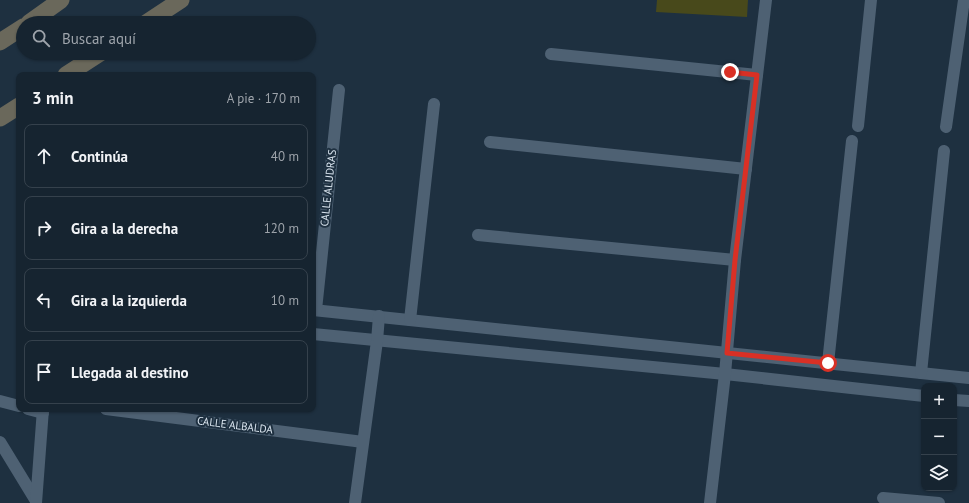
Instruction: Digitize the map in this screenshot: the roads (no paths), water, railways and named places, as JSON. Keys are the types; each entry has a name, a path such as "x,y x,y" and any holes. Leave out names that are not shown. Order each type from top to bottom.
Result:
{"main road":[{"path":"39,16 62,0"},
{"path":"157,16 181,0"},
{"path":"0,42 16,32"},
{"path":"71,72 89,60"},
{"path":"0,118 16,108"}],"street":[{"path":"710,503 725,374 735,260 766,0"},
{"path":"858,126 871,0"},
{"path":"946,127 964,0"},
{"path":"551,54 757,75"},
{"name":"CALLE ALUDRAS","path":"316,292 339,90"},
{"path":"410,320 434,104"},
{"path":"828,363 852,141"},
{"path":"490,142 746,169"},
{"path":"921,373 944,151"},
{"path":"478,235 735,260"},
{"path":"316,310 969,378"},
{"path":"355,503 379,316"},
{"path":"316,334 725,374 921,396"},
{"path":"710,373 712,352"},
{"path":"957,400 969,401"},
{"path":"0,401 16,405"},
{"path":"36,502 43,412"},
{"name":"CALLE ALBALDA","path":"129,412 363,442"},
{"path":"0,442 36,502"},
{"path":"882,498 939,503"}]}
